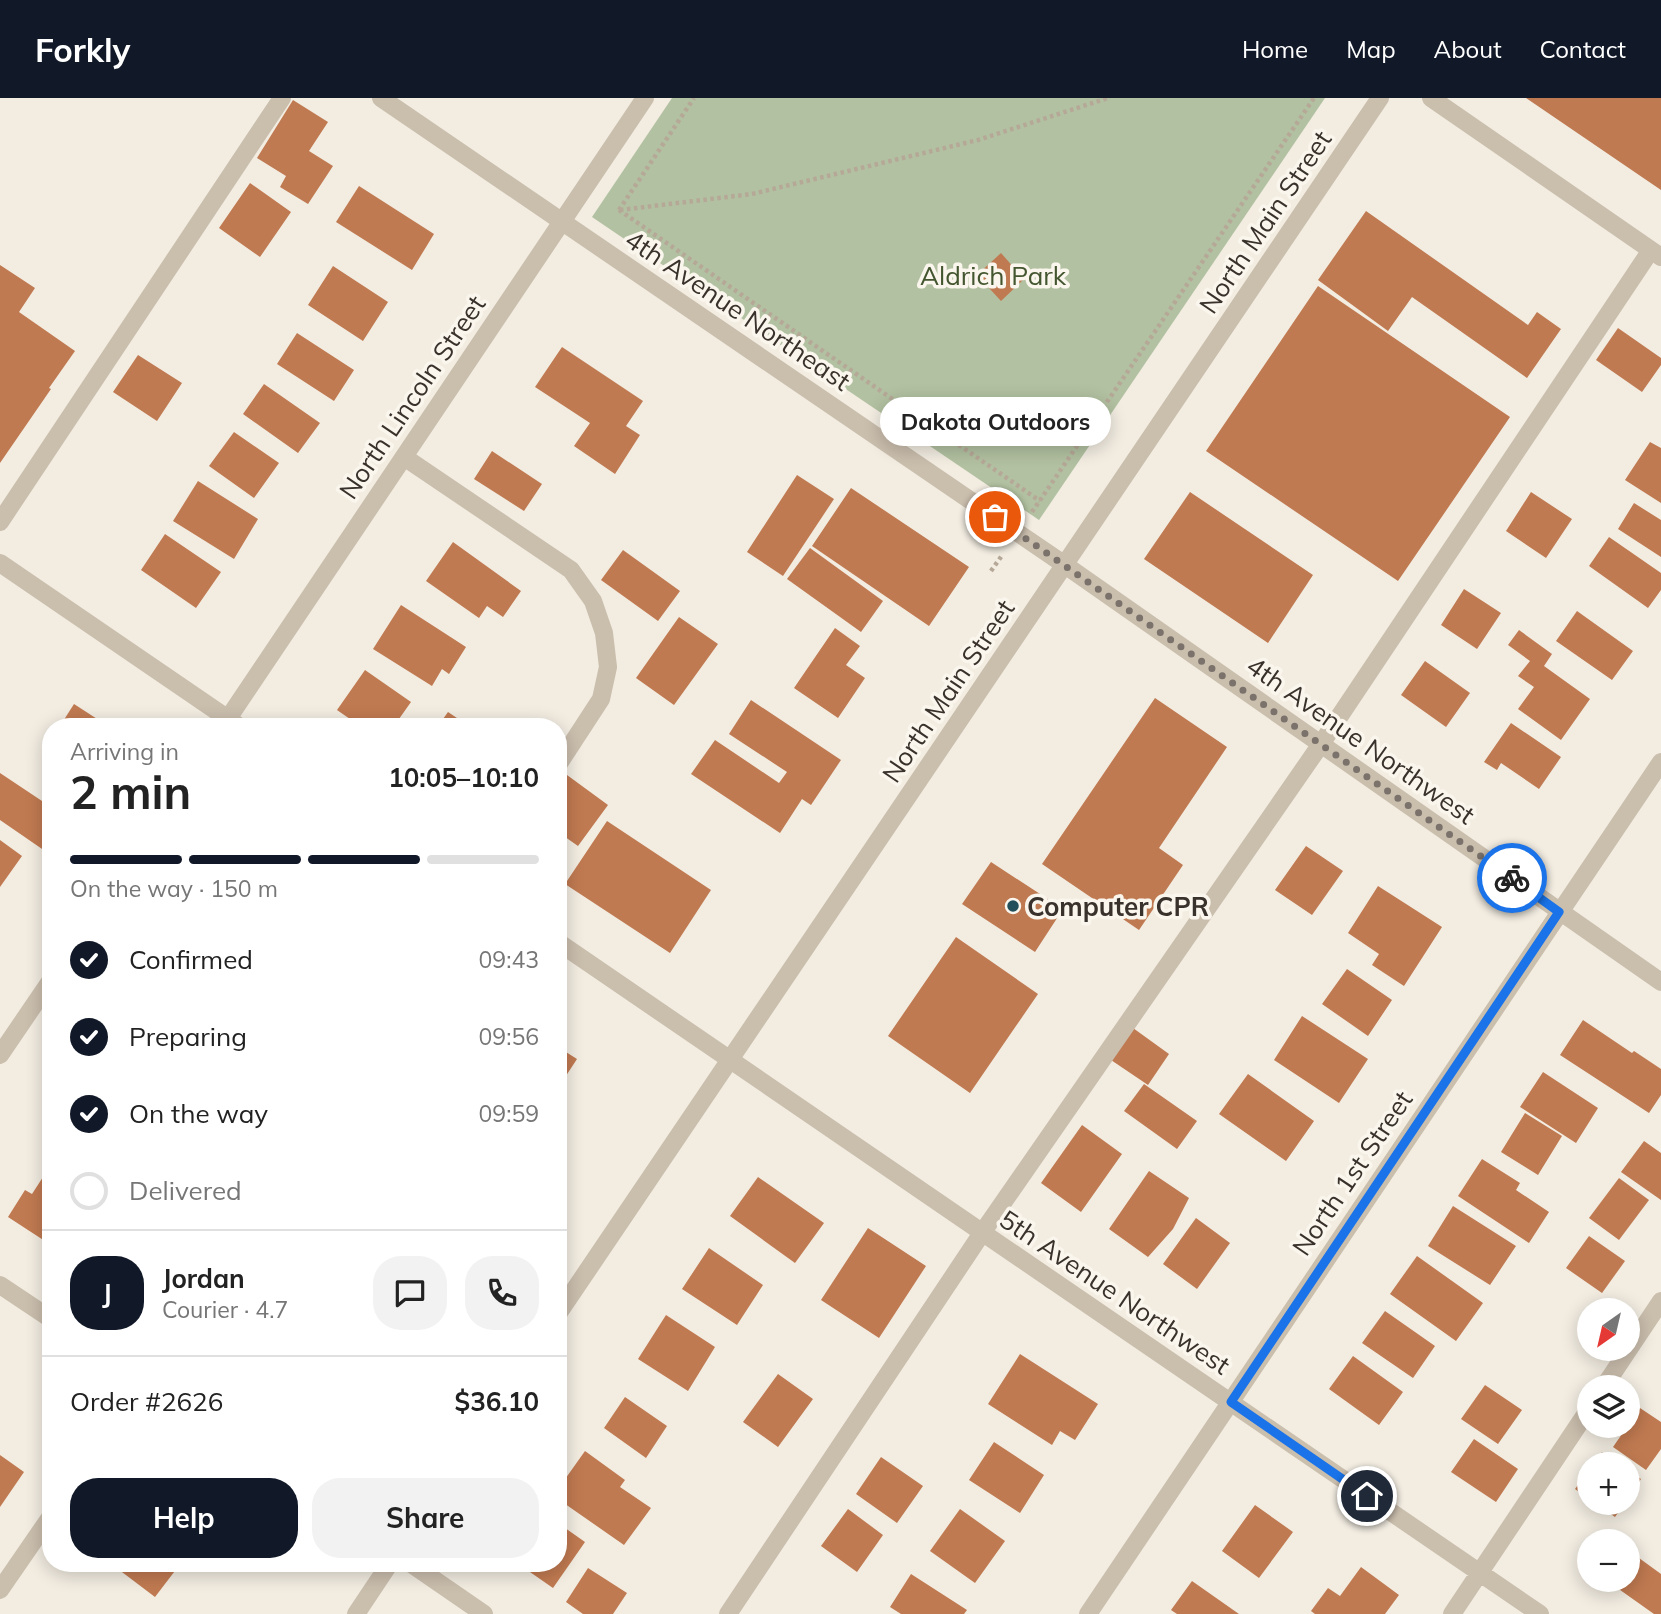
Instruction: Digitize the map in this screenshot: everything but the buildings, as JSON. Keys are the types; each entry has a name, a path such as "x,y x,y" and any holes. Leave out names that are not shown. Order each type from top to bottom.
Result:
{"street":[{"path":"0,522 282,98"},
{"name":"4th Avenue Northeast","path":"381,98 1065,565"},
{"name":"North Lincoln Street","path":"234,718 404,457 645,98"},
{"name":"North Main Street","path":"567,1301 1380,98"},
{"path":"728,1614 982,1233 1656,254 1431,98"},
{"path":"404,457 571,570 593,601 604,633 608,667 601,699 567,751"},
{"path":"0,563 221,718"},
{"name":"4th Avenue Northwest","path":"1065,565 1661,982"},
{"name":"North 1st Street","path":"1088,1614 1661,762"},
{"name":"5th Avenue Northwest","path":"567,948 1540,1614"},
{"path":"0,1055 42,993"},
{"path":"0,1285 42,1313"},
{"path":"1612,1375 1661,1301"},
{"path":"1452,1614 1577,1427"},
{"path":"0,1590 42,1529"},
{"path":"356,1614 384,1572"},
{"path":"423,1572 484,1614"}],"path":[{"path":"619,210 694,98"},
{"path":"619,210 752,194 978,140 1108,98"},
{"path":"991,571 1314,98"},
{"path":"619,210 1040,501"}],"green space":[{"name":"Aldrich Park","path":"672,98 1325,98 1039,520 592,217"}],"way so far":[{"path":"995,517 1512,878"}],"place":[{"name":"Dakota Outdoors","path":"995,517"},
{"name":"Computer CPR","path":"1013,906"}],"route":[{"path":"1367,1496 1231,1402 1559,912 1512,878"}]}
